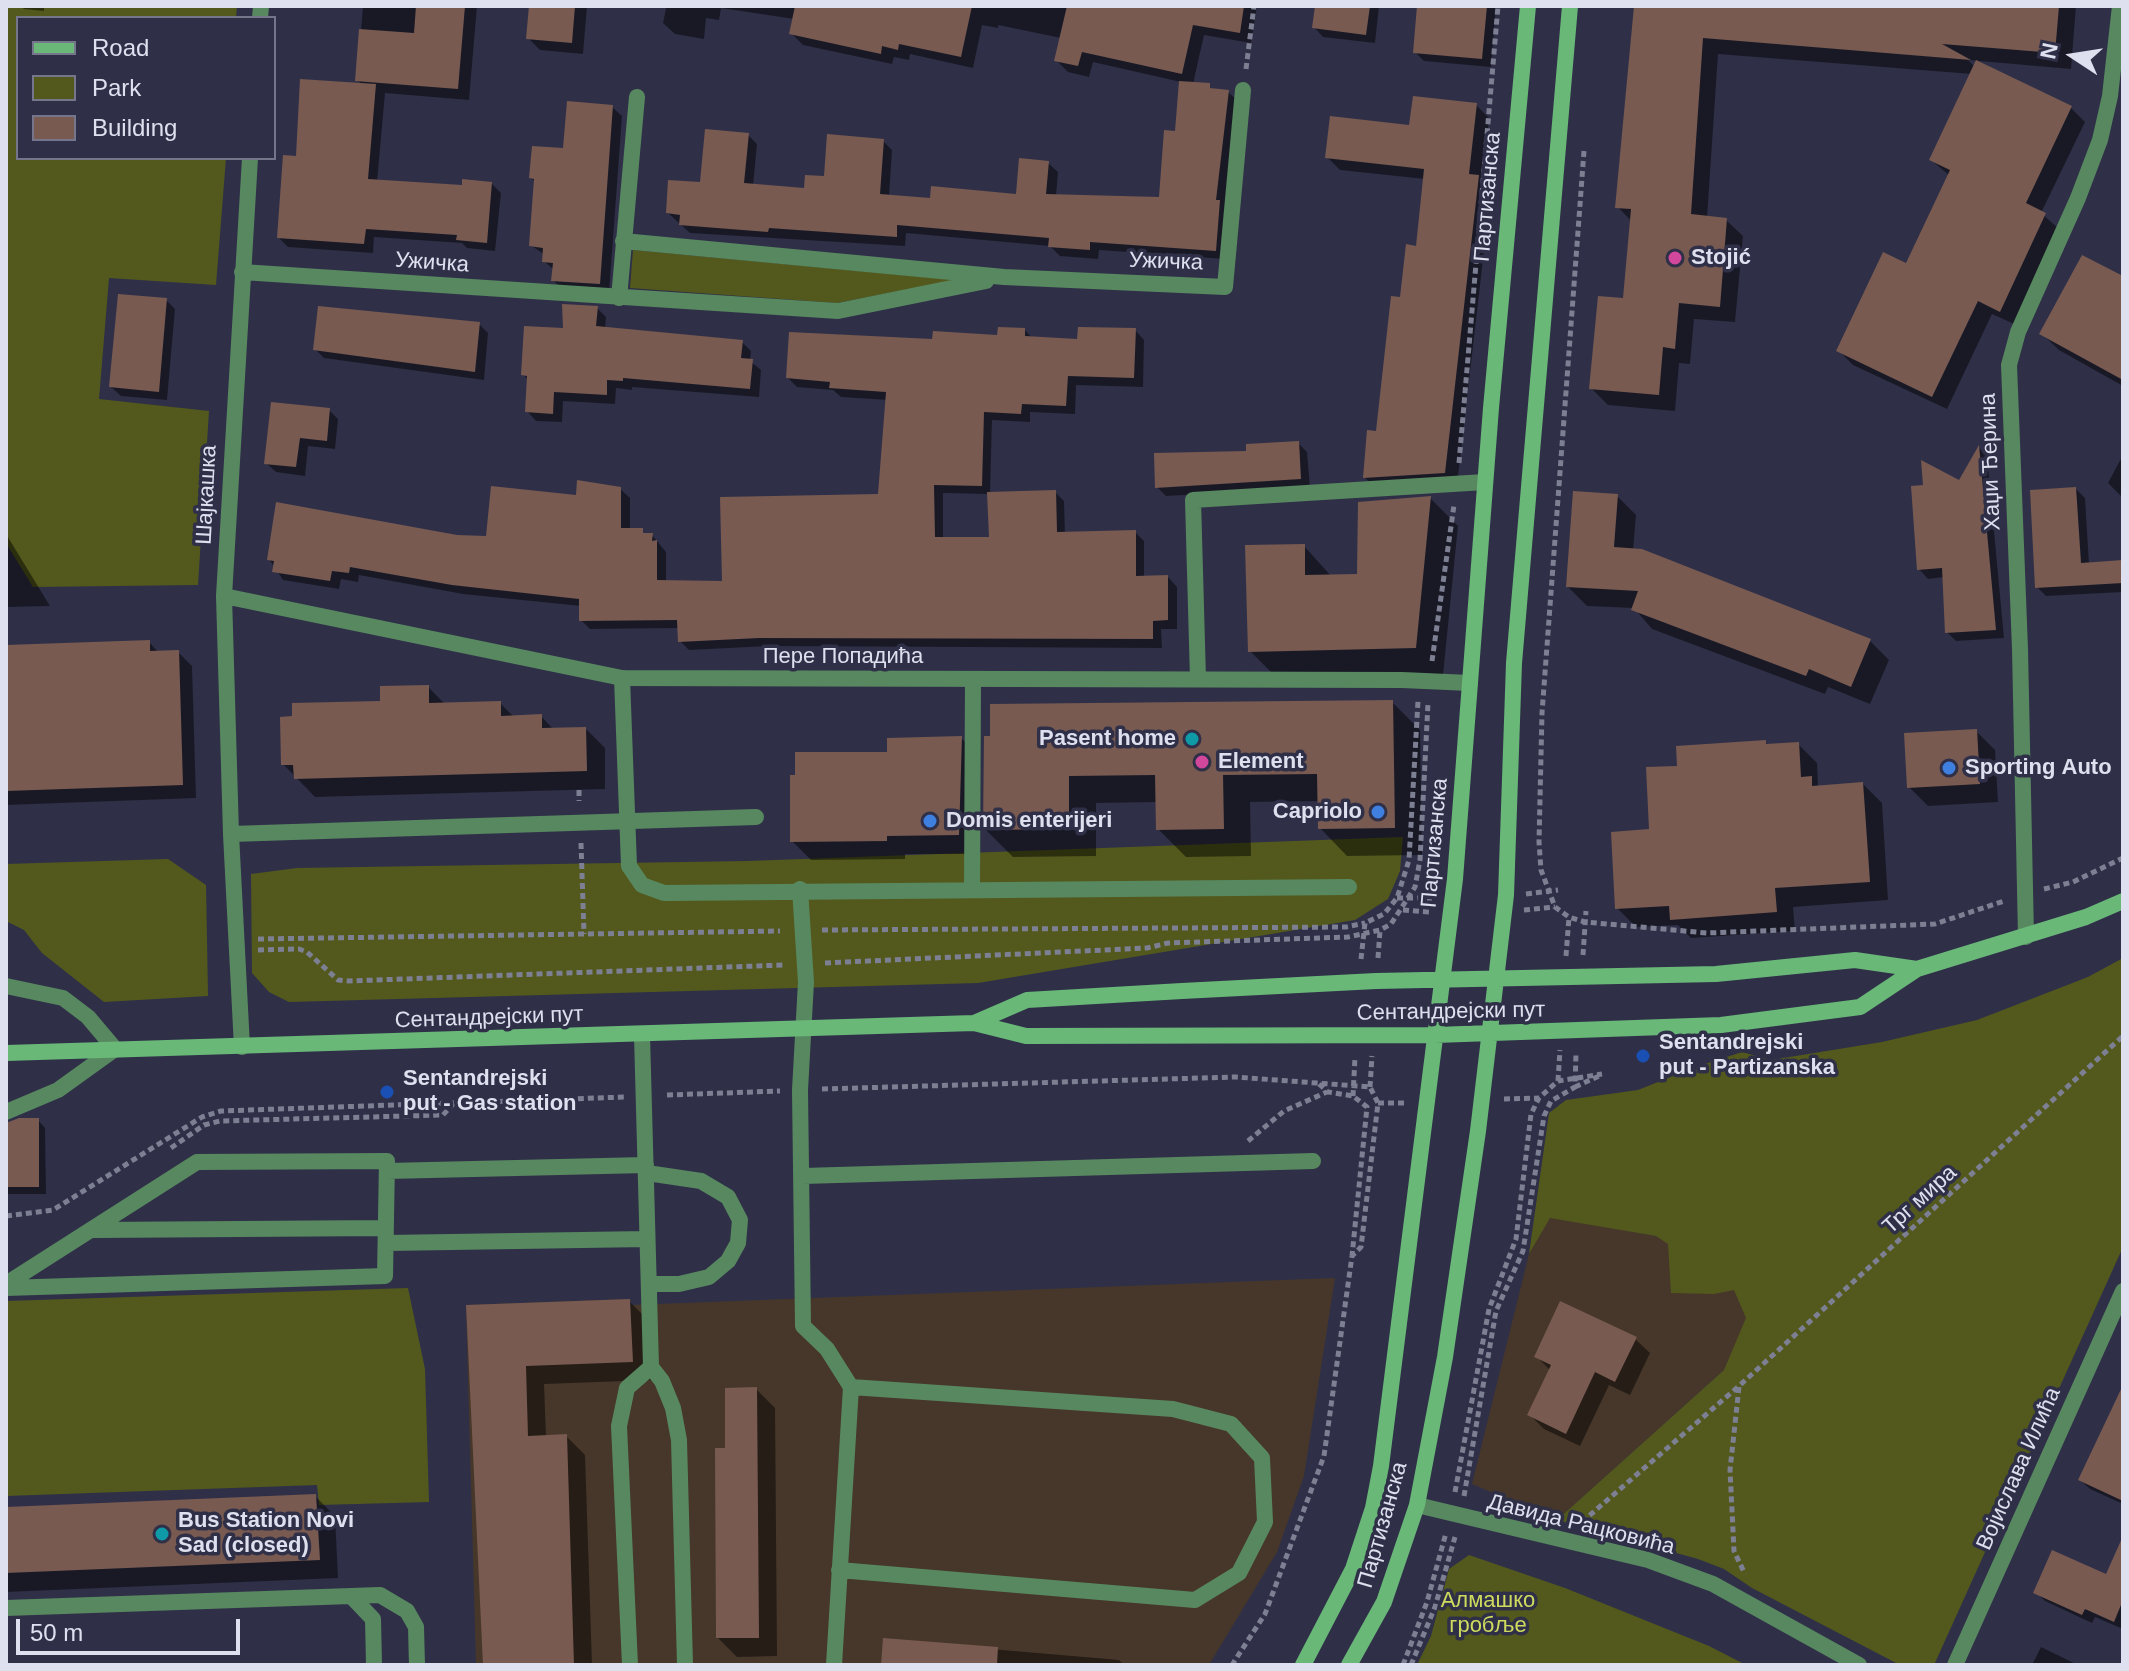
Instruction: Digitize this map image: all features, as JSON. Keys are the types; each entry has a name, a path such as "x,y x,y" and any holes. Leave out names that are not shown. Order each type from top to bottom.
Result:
{"main road":[{"name":"Партизанска","path":"1303,1665 1353,1569 1373,1508 1455,879 1485,482 1528,6"},
{"name":"Партизанска","path":"1349,1665 1384,1602 1417,1505 1445,1357 1489,1034 1506,895 1514,663 1570,6"},
{"name":"Сентандрејски пут","path":"6,1053 974,1023 1026,1036 1435,1035 1721,1025 1860,1007 1917,969 2026,937 2123,901"},
{"name":"Сентандрејски пут","path":"974,1023 1027,1000 1368,982 1716,974 1855,960 1917,969"}],"street":[{"name":"Хаџи Ђерина","path":"2026,937 2020,649 2009,365 2018,332 2078,198 2100,140 2110,96 2120,6"},
{"name":"Ужичка","path":"623,241 1004,277 1225,287 1243,90"},
{"path":"619,298 637,97"},
{"name":"Шајкашка","path":"242,1047 231,834 224,596 250,160"},
{"name":"Ужичка","path":"242,272 838,311 1004,277"},
{"path":"1198,679 1193,500 1485,482"},
{"name":"Пере Попадића","path":"224,596 622,678 1470,683"},
{"path":"622,678 629,866 642,885 664,893 800,889 1349,887"},
{"path":"972,889 973,680"},
{"path":"231,834 756,817"},
{"path":"800,889 805,964 800,1090 803,1326 827,1349 851,1387 834,1665"},
{"path":"6,986 63,998 88,1017 115,1049 58,1090 6,1112"},
{"path":"642,1035 651,1367 662,1381 673,1408 679,1440 685,1665"},
{"path":"387,1161 385,1276 6,1286 197,1162 387,1161"},
{"path":"803,1176 1313,1161"},
{"path":"387,1171 647,1169 701,1181 728,1197 740,1220 738,1243 728,1261 709,1277 679,1284 650,1284"},
{"path":"92,1230 647,1239"},
{"name":"Војислава Илића","path":"1955,1665 2123,1291"},
{"path":"630,1665 619,1426 627,1388 651,1367"},
{"path":"839,1570 1195,1600 1239,1573 1265,1522 1262,1458 1231,1424 1173,1409 851,1387"},
{"name":"Давида Рацковића","path":"1417,1505 1456,1517 1648,1560 1713,1584 1859,1665"},
{"path":"6,1608 380,1595 407,1611 416,1627 417,1665"},
{"path":"352,1597 373,1619 374,1665"}],"path":[{"path":"1243,90 1254,6"},
{"path":"1432,656 1458,483 1498,6"},
{"path":"1584,147 1542,713 1540,856 1548,892 1555,907 1569,917 1585,922 1707,933 1935,924 2024,894 2073,882 2123,858"},
{"path":"1368,982 1365,923 1384,914 1397,898 1409,860 1418,701 1404,699"},
{"path":"237,951 299,949 307,952 338,980 349,981 805,964 1364,934 1380,930 1397,917 1415,887 1420,860 1427,714"},
{"path":"579,790 584,934"},
{"path":"1581,977 1586,911"},
{"path":"1368,982 1380,930"},
{"path":"1575,1087 1578,1032"},
{"path":"1353,1096 1365,1036"},
{"path":"1352,1256 1361,1247 1378,1103 1370,1087 1365,1036"},
{"name":"Трг мира","path":"1562,1539 1739,1386 2123,1036"},
{"path":"1403,1665 1456,1517 1489,1309 1516,1239 1531,1114 1548,1087 1576,1076 1602,1074 1551,1101 1544,1116 1523,1251 1496,1311 1456,1517 1435,1607 1411,1665"},
{"path":"6,1216 53,1210 202,1117 221,1111 1236,1077 1370,1087"},
{"path":"1232,1665 1265,1614 1324,1456 1369,1117 1367,1107 1353,1096 1328,1092 1318,1084"},
{"path":"1224,1164 1284,1111 1328,1092"},
{"path":"1531,1114 1544,1116"},
{"path":"1739,1386 1730,1470 1734,1551 1746,1576"}],"shaded area":[{"path":"1549,1217 1656,1236 1784,1316 1557,1520 1472,1484 1529,1254"},
{"path":"1335,1278 1304,1476 1277,1552 1209,1665 476,1665 466,1305 630,1299 631,1305"}],"green space":[{"path":"6,6 237,6 236,16 16,16 16,160 226,160 216,285 109,278 99,399 209,411 198,585 33,587 6,543"},
{"path":"633,250 956,280 837,303 630,288"},
{"path":"1403,837 1400,871 1388,899 1355,920 978,983 289,1002 269,992 252,973 251,874 297,868 748,861"},
{"path":"168,859 206,885 208,996 104,1002 42,953 24,930 6,921 6,864"},
{"path":"2123,958 2123,1247 1934,1665 1900,1665 1752,1588 1724,1569 1698,1559 1557,1520 1724,1370 1746,1318 1734,1290 1714,1294 1671,1293 1668,1244 1656,1236 1550,1218 1529,1254 1549,1113 1566,1100 1638,1090 1673,1076 1695,1072 1699,1066 1742,1052 1771,1060 1882,1042 1977,1020 2088,977"},
{"path":"408,1288 425,1369 429,1502 319,1505 317,1485 6,1496 6,1301"},
{"name":"Алмашко гробље","path":"1469,1555 1565,1588 1709,1646 1746,1665 1417,1665 1431,1636 1449,1569"}],"building":[{"path":"416,6 465,6 458,89 355,81 359,29 414,33"},
{"path":"529,6 575,6 572,43 526,39"},
{"path":"795,6 972,6 961,57 899,44 898,50 882,46 881,54 789,34"},
{"path":"1067,6 1244,6 1240,33 1193,25 1182,74 1082,52 1078,66 1054,61"},
{"path":"1315,6 1370,6 1366,35 1312,28"},
{"path":"1417,6 1487,6 1482,59 1413,53"},
{"path":"1634,6 2059,6 2055,53 1942,44 1971,60 1703,38 1691,214 1727,218 1720,307 1679,303 1675,349 1663,347 1659,395 1589,389 1598,296 1623,298 1631,209 1615,208"},
{"path":"1976,60 2072,106 2026,203 2046,213 2000,312 1978,301 1932,397 1836,351 1883,252 1906,263 1950,170 1929,160"},
{"path":"300,79 376,84 368,179 462,185 462,179 492,182 487,243 456,240 457,235 366,229 364,244 277,238 283,155 296,156"},
{"path":"1179,81 1210,83 1210,88 1229,90 1216,200 1220,200 1216,251 1090,242 1090,250 1048,247 1049,238 897,225 897,237 769,228 768,232 679,225 680,215 666,213 668,180 700,182 705,129 749,133 744,183 804,188 805,175 824,176 827,134 884,139 880,194 930,198 931,186 1016,194 1019,158 1049,161 1046,194 1159,197 1164,130 1175,131"},
{"path":"1413,96 1477,103 1469,174 1479,175 1445,473 1363,478 1367,430 1376,431 1391,296 1400,297 1406,244 1416,246 1424,169 1325,158 1330,116 1409,125"},
{"path":"567,101 613,105 600,284 551,281 553,263 542,262 543,248 529,246 534,179 529,178 532,146 563,148"},
{"path":"2082,255 2123,276 2123,380 2039,334"},
{"path":"118,294 167,298 159,392 109,387"},
{"path":"562,304 598,306 596,326 743,340 741,358 753,359 750,389 623,378 623,381 607,380 607,395 554,392 553,414 525,412 527,376 521,375 524,326 563,328"},
{"path":"318,306 480,322 475,372 313,350"},
{"path":"998,327 1025,328 1025,336 1077,339 1078,327 1136,328 1134,378 1068,376 1066,406 1022,404 1021,414 984,412 982,486 934,485 935,537 989,537 987,492 1056,490 1057,532 1136,530 1136,576 1168,575 1168,620 1153,621 1153,639 759,638 678,642 677,620 579,621 579,599 452,585 350,567 349,573 332,571 330,581 272,572 274,561 267,560 276,502 457,535 486,536 491,486 576,495 577,480 621,487 621,528 643,528 643,533 653,533 652,541 657,540 657,580 722,581 720,497 878,494 886,392 829,388 830,382 786,378 789,332 932,339 933,331 997,335"},
{"path":"271,402 330,408 327,441 300,438 296,467 264,464"},
{"path":"1299,441 1301,479 1155,488 1154,453 1246,451 1246,444"},
{"path":"1979,445 1996,630 1945,633 1942,568 1917,570 1911,486 1923,485 1921,460 1959,480"},
{"path":"2076,487 2081,563 2123,560 2123,583 2035,588 2030,490"},
{"path":"1573,491 1618,494 1614,547 1642,549 1871,639 1851,687 1809,669 1806,676 1631,610 1638,591 1566,587"},
{"path":"1431,496 1416,648 1248,652 1245,545 1305,544 1305,575 1357,574 1358,502"},
{"path":"150,640 150,651 179,650 183,785 6,791 6,645"},
{"path":"429,685 429,703 501,701 501,716 542,714 542,728 586,727 587,771 294,779 293,765 281,765 280,717 292,716 292,703 380,701 380,686"},
{"name":"Pasent home","path":"1393,700 1395,828 1318,829 1317,774 1223,775 1224,829 1156,830 1155,775 1069,776 1069,829 983,830 984,736 990,736 990,704"},
{"path":"1977,729 1980,784 1907,788 1904,733"},
{"path":"962,736 959,835 887,836 887,841 790,842 790,775 795,775 795,752 887,752 887,738"},
{"path":"1766,740 1766,744 1799,742 1801,777 1812,776 1812,786 1863,782 1870,882 1775,888 1777,912 1670,920 1669,906 1615,909 1611,832 1649,829 1646,767 1677,766 1676,746"},
{"path":"19,1118 39,1118 39,1187 6,1187 6,1123"},
{"path":"630,1299 633,1362 526,1366 528,1436 567,1434 574,1665 483,1665 466,1305"},
{"path":"1560,1301 1637,1337 1615,1382 1595,1372 1566,1434 1527,1415 1551,1365 1534,1357"},
{"path":"2123,1385 2123,1501 2078,1480"},
{"path":"757,1387 759,1638 716,1638 715,1448 725,1448 725,1388"},
{"name":"Bus Station Novi Sad (closed)","path":"316,1494 320,1560 6,1573 6,1507"},
{"path":"2123,1536 2123,1600 2114,1622 2085,1609 2082,1615 2033,1593 2052,1550 2106,1574"},
{"path":"883,1638 998,1647 997,1665 881,1665"}],"place":[{"name":"Stojić","path":"1675,258"},
{"name":"Pasent home","path":"1192,739"},
{"name":"Element","path":"1202,762"},
{"name":"Sporting Auto","path":"1949,768"},
{"name":"Capriolo","path":"1378,812"},
{"name":"Domis enterijeri","path":"930,821"},
{"name":"Sentandrejski put - Partizanska","path":"1643,1056"},
{"name":"Sentandrejski put - Gas station","path":"387,1092"},
{"name":"Bus Station Novi Sad (closed)","path":"162,1534"}]}
